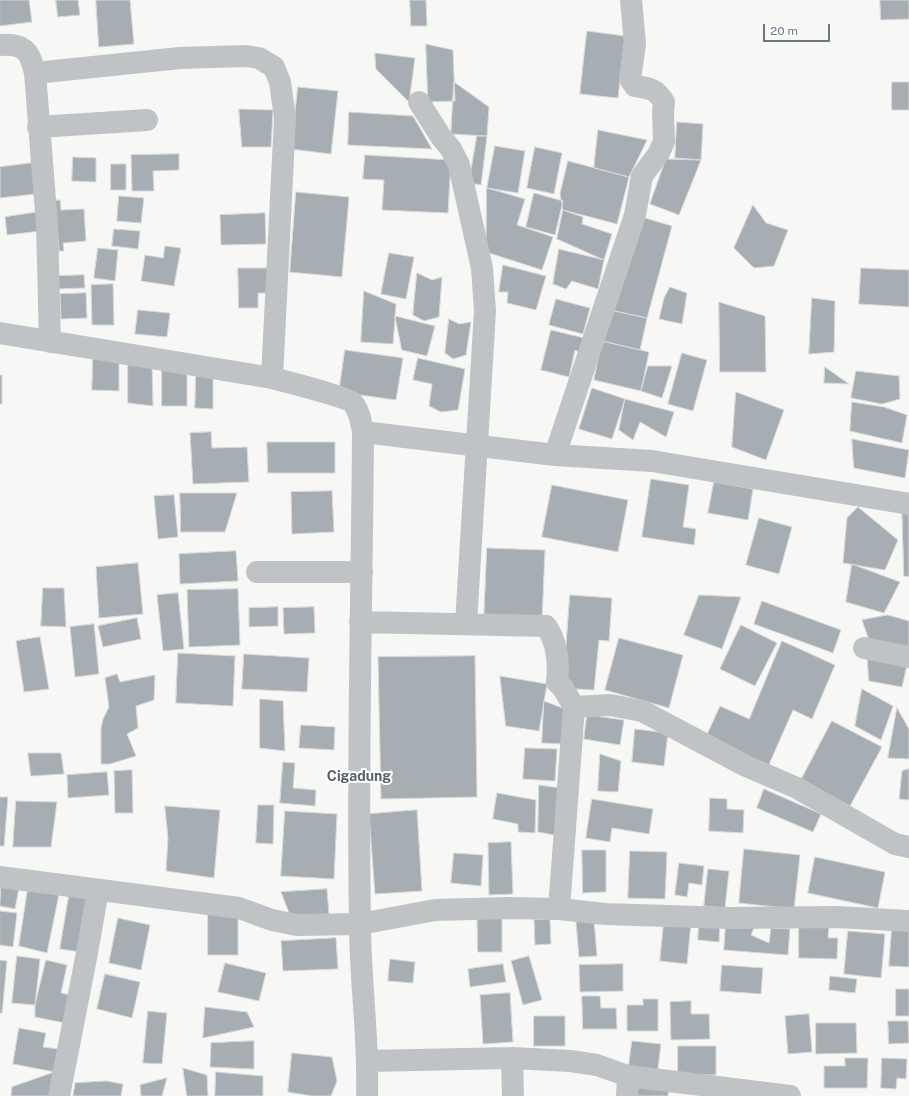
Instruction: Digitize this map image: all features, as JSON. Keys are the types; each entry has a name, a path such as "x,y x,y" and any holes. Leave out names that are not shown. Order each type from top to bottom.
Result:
{"street":[{"path":"555,456 635,215 642,176 659,153 664,141 664,102 658,92 652,88 635,86 630,80 635,44 631,0"},
{"path":"0,45 13,44 23,48 31,58 35,73 46,225 50,342"},
{"path":"35,73 180,58 246,56 259,58 274,67 280,82 285,118 272,378"},
{"path":"419,102 441,137 451,149 459,165 482,268 485,311 466,624"},
{"path":"38,127 147,120"},
{"path":"0,333 184,362 272,378 352,402 360,414 363,432 362,572 360,622 360,924 368,1061 367,1096"},
{"path":"363,432 555,456 652,461 909,504"},
{"path":"257,572 362,572"},
{"path":"360,622 546,626 552,634 559,662 557,682 574,707 559,909"},
{"path":"864,648 909,657"},
{"path":"574,707 610,705 642,711 746,766 797,788 895,844 909,847"},
{"path":"0,877 239,908 272,920 297,925 360,924 435,910 509,908 559,909 605,914 730,918 837,917 909,921"},
{"path":"59,1096 98,890"},
{"path":"368,1061 512,1058 570,1061 597,1065 627,1086 790,1096"},
{"path":"512,1058 513,1096"}],"building":[{"path":"0,0 29,0 32,22 0,26"},
{"path":"56,0 78,0 80,15 58,17"},
{"path":"96,0 130,0 134,44 99,47"},
{"path":"410,0 426,0 427,26 411,26"},
{"path":"880,0 909,0 909,19 881,20"},
{"path":"587,31 625,36 618,98 580,94"},
{"path":"426,44 453,50 455,101 428,102"},
{"path":"375,53 415,58 409,102 376,69"},
{"path":"454,82 489,107 487,136 451,134"},
{"path":"892,82 909,82 909,110 892,110"},
{"path":"298,87 338,91 331,154 291,149"},
{"path":"239,109 273,110 271,147 242,147"},
{"path":"349,112 413,116 432,149 348,145"},
{"path":"677,122 703,124 701,160 675,158"},
{"path":"598,130 647,140 629,177 594,168"},
{"path":"477,136 487,136 481,185 469,183"},
{"path":"495,146 525,151 518,193 487,188"},
{"path":"535,147 562,153 554,194 527,188"},
{"path":"179,154 179,170 153,171 154,191 132,191 131,155"},
{"path":"365,155 451,160 448,213 382,210 384,180 363,179"},
{"path":"73,157 96,158 96,182 72,181"},
{"path":"666,159 701,160 679,215 650,204"},
{"path":"568,161 629,177 617,224 563,210 560,194"},
{"path":"32,163 35,194 0,198 0,167"},
{"path":"111,164 126,164 126,190 111,190"},
{"path":"487,188 525,199 517,225 553,237 542,270 486,252"},
{"path":"296,192 349,197 342,277 290,272"},
{"path":"534,193 563,201 555,235 526,227"},
{"path":"119,196 144,198 141,223 117,221"},
{"path":"60,200 61,210 84,209 86,241 63,243 64,251 59,251 55,201"},
{"path":"753,205 766,223 788,230 774,266 754,268 734,248"},
{"path":"563,210 583,217 582,224 612,234 604,260 557,239"},
{"path":"38,212 41,231 7,235 5,217"},
{"path":"265,213 266,244 221,245 220,215"},
{"path":"635,215 672,226 647,318 610,310"},
{"path":"114,229 140,231 138,249 112,246"},
{"path":"165,246 181,248 174,286 141,281 145,255 163,258"},
{"path":"98,248 118,250 115,281 94,278"},
{"path":"559,249 604,260 598,289 572,281 566,289 553,284"},
{"path":"389,253 414,257 406,299 381,294"},
{"path":"503,265 546,276 536,310 507,303 508,292 499,292"},
{"path":"238,268 273,268 273,293 258,293 258,308 239,308"},
{"path":"861,268 909,270 909,307 859,304"},
{"path":"417,273 432,280 442,277 439,317 424,321 413,315"},
{"path":"84,275 85,288 56,289 56,276"},
{"path":"113,284 114,325 92,325 91,285"},
{"path":"670,287 687,293 682,324 659,319 664,298"},
{"path":"364,291 396,304 393,344 361,342"},
{"path":"86,293 87,318 61,319 60,294"},
{"path":"812,298 835,301 834,352 809,354"},
{"path":"556,299 590,308 583,334 549,325"},
{"path":"719,302 765,316 766,372 720,372"},
{"path":"138,310 170,313 167,337 135,334"},
{"path":"610,310 647,318 640,350 602,341"},
{"path":"395,316 435,326 427,356 402,350"},
{"path":"449,319 459,324 471,322 466,355 453,359 445,353"},
{"path":"551,330 584,338 579,352 575,350 569,377 541,370"},
{"path":"602,341 649,352 641,391 594,380"},
{"path":"345,350 403,358 396,400 339,392"},
{"path":"682,353 707,360 693,411 668,404"},
{"path":"93,358 119,359 119,391 92,390"},
{"path":"418,358 465,369 458,410 441,412 429,406 432,384 413,380"},
{"path":"128,361 152,364 153,406 128,403"},
{"path":"648,366 672,366 662,398 641,391"},
{"path":"825,367 849,384 824,383"},
{"path":"162,370 187,371 187,406 162,406"},
{"path":"856,371 899,376 900,399 882,404 851,398"},
{"path":"0,375 2,375 2,404 0,404"},
{"path":"196,376 213,376 213,409 195,408"},
{"path":"592,388 625,399 612,439 579,429"},
{"path":"736,392 784,410 766,460 732,447"},
{"path":"625,399 674,412 666,437 640,422 633,440 619,430"},
{"path":"852,402 884,407 907,415 902,443 850,431"},
{"path":"211,432 212,448 247,447 249,482 193,484 190,433"},
{"path":"852,439 909,450 905,478 854,468"},
{"path":"267,442 335,442 335,473 268,473"},
{"path":"651,479 689,485 683,527 696,529 694,545 642,537"},
{"path":"714,482 753,489 748,520 708,513"},
{"path":"552,485 628,500 618,552 542,537"},
{"path":"332,491 334,532 292,534 291,492"},
{"path":"180,493 237,493 225,532 181,532"},
{"path":"174,495 178,537 158,539 154,496"},
{"path":"902,505 909,506 909,577 904,576"},
{"path":"858,507 898,540 885,570 843,563 847,518"},
{"path":"759,518 792,527 779,574 746,565"},
{"path":"487,548 545,550 542,621 484,619"},
{"path":"236,551 238,581 180,584 179,554"},
{"path":"138,563 143,614 99,618 96,567"},
{"path":"852,564 900,582 884,613 846,602"},
{"path":"43,588 64,588 66,627 41,626"},
{"path":"238,589 240,645 189,647 187,590"},
{"path":"178,593 184,649 163,651 157,595"},
{"path":"570,595 612,598 609,641 599,640 594,690 563,688"},
{"path":"699,595 741,597 722,649 684,635"},
{"path":"762,601 841,630 833,653 754,624"},
{"path":"278,607 278,626 249,627 249,608"},
{"path":"314,607 315,633 284,634 283,608"},
{"path":"888,615 909,621 909,654 871,646 862,620"},
{"path":"137,618 141,639 103,647 98,626"},
{"path":"94,624 99,674 75,677 70,627"},
{"path":"741,625 777,643 755,686 720,669"},
{"path":"40,637 49,689 24,692 16,641"},
{"path":"619,638 683,655 669,708 605,690"},
{"path":"782,641 835,665 812,719 793,710 767,769 704,741 720,706 749,719"},
{"path":"867,652 907,665 902,687 869,681"},
{"path":"178,653 235,656 233,706 176,703"},
{"path":"244,654 309,658 307,692 242,689"},
{"path":"475,656 477,797 381,799 378,657"},
{"path":"117,674 120,682 155,675 154,700 136,706 138,728 127,734 136,756 110,764 101,764 101,728 103,719 109,707 105,678"},
{"path":"500,676 547,684 539,731 506,726"},
{"path":"862,689 893,706 881,740 855,726"},
{"path":"260,699 283,701 285,751 260,748"},
{"path":"544,701 565,709 563,744 542,743"},
{"path":"897,708 909,729 909,759 888,758"},
{"path":"587,715 624,720 620,745 584,739"},
{"path":"832,721 882,747 850,806 801,780"},
{"path":"301,725 335,727 334,750 299,748"},
{"path":"635,729 668,733 664,766 632,762"},
{"path":"525,748 557,749 555,781 523,779"},
{"path":"28,753 61,753 64,774 31,776"},
{"path":"600,754 621,761 618,792 598,791"},
{"path":"283,762 295,763 293,788 316,790 315,806 280,803"},
{"path":"909,769 909,800 899,799 902,771"},
{"path":"132,770 133,813 115,813 114,771"},
{"path":"107,772 109,795 68,798 67,775"},
{"path":"539,785 574,790 560,836 538,832"},
{"path":"764,789 821,814 813,832 757,808"},
{"path":"497,793 536,800 535,833 518,832 518,824 493,819"},
{"path":"0,797 8,797 4,846 0,846"},
{"path":"710,798 727,799 727,809 744,810 743,833 709,831"},
{"path":"592,799 653,809 649,834 612,828 610,842 586,838"},
{"path":"16,801 57,802 51,847 13,847"},
{"path":"258,805 274,805 273,844 256,843"},
{"path":"165,806 220,810 214,878 166,871 168,838"},
{"path":"417,810 422,891 375,894 369,814"},
{"path":"285,811 337,814 334,879 281,876"},
{"path":"511,842 513,894 489,895 488,843"},
{"path":"744,849 800,855 794,909 739,903"},
{"path":"582,850 606,850 606,892 583,893"},
{"path":"630,851 667,852 665,899 628,898"},
{"path":"454,853 483,855 481,886 451,883"},
{"path":"815,857 885,872 878,908 808,893"},
{"path":"679,863 704,866 702,885 689,883 687,897 675,895"},
{"path":"708,869 729,871 725,908 704,906"},
{"path":"1,885 19,888 15,909 0,906"},
{"path":"28,888 59,894 47,953 19,946"},
{"path":"327,889 329,915 291,918 281,892"},
{"path":"69,895 95,899 87,953 60,949"},
{"path":"0,911 17,913 13,947 0,945"},
{"path":"477,912 502,912 502,952 478,952"},
{"path":"208,914 238,914 238,955 208,955"},
{"path":"118,918 150,925 141,970 109,963"},
{"path":"550,919 551,944 535,945 534,920"},
{"path":"594,920 597,956 579,957 576,922"},
{"path":"664,921 691,923 687,964 660,961"},
{"path":"699,921 720,922 719,942 698,940"},
{"path":"726,921 756,923 751,935 769,943 771,928 790,929 788,955 724,950"},
{"path":"799,925 829,926 828,938 838,938 837,959 799,958"},
{"path":"892,926 909,928 909,967 889,966"},
{"path":"848,931 885,934 881,978 844,974"},
{"path":"336,938 338,969 283,971 281,941"},
{"path":"17,956 40,959 35,1005 12,1003"},
{"path":"529,956 542,1000 523,1005 511,961"},
{"path":"390,959 415,962 413,983 388,981"},
{"path":"0,960 7,961 2,1013 0,1013"},
{"path":"46,960 67,965 61,993 70,995 65,1023 35,1017 35,1005"},
{"path":"225,963 266,973 259,1001 218,992"},
{"path":"503,964 506,982 470,987 468,969"},
{"path":"623,964 623,991 580,992 579,965"},
{"path":"722,965 763,968 761,994 720,991"},
{"path":"105,974 140,982 132,1018 97,1009"},
{"path":"830,976 857,979 855,993 829,990"},
{"path":"896,989 909,989 909,1016 896,1016"},
{"path":"510,993 513,1042 483,1044 480,995"},
{"path":"582,996 600,996 601,1008 616,1008 617,1029 583,1029"},
{"path":"643,999 658,999 658,1031 627,1031 627,1005 643,1005"},
{"path":"691,1001 691,1014 709,1014 710,1039 671,1040 670,1002"},
{"path":"205,1007 247,1012 254,1027 203,1038"},
{"path":"148,1011 167,1013 162,1064 143,1063"},
{"path":"809,1014 812,1052 788,1054 785,1016"},
{"path":"534,1016 565,1016 565,1046 534,1046"},
{"path":"888,1021 908,1021 909,1043 889,1044"},
{"path":"816,1023 856,1023 857,1053 816,1054"},
{"path":"19,1028 46,1033 43,1047 59,1049 55,1072 13,1064"},
{"path":"254,1041 254,1069 210,1067 211,1043"},
{"path":"632,1041 661,1044 657,1076 628,1072"},
{"path":"678,1046 716,1046 716,1075 678,1074"},
{"path":"292,1053 332,1057 337,1081 331,1096 312,1096 288,1092"},
{"path":"845,1058 868,1058 867,1088 824,1088 824,1066 845,1066"},
{"path":"882,1058 907,1059 906,1079 897,1078 896,1089 881,1088"},
{"path":"183,1068 207,1075 208,1096 187,1096"},
{"path":"55,1072 50,1096 11,1096 12,1087"},
{"path":"216,1072 263,1076 263,1096 215,1096"},
{"path":"167,1078 162,1096 141,1096 140,1085"},
{"path":"107,1081 123,1084 121,1096 73,1096 75,1083"},
{"path":"632,1083 669,1087 668,1096 634,1096"}],"district":[{"name":"Cigadung","path":"359,777"}]}
